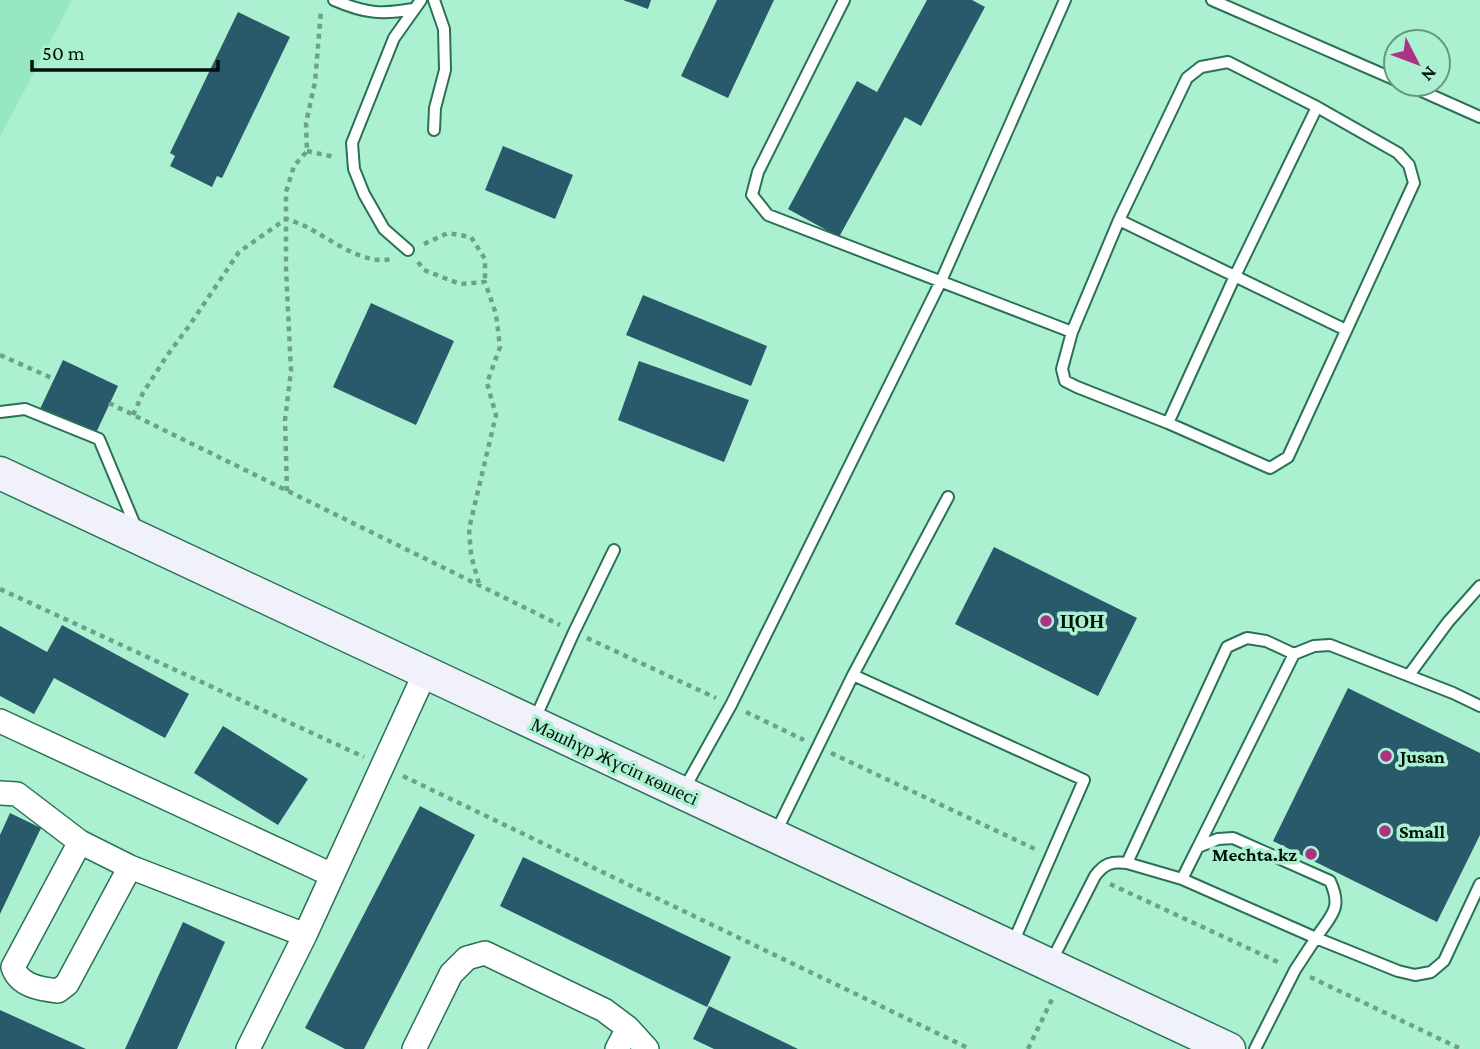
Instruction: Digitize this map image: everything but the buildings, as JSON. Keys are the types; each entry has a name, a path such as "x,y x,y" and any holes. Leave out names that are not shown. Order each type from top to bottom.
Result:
{"main road":[{"name":"Мәшһүр Жүсіп көшесі","path":"0,473 1229,1049"}],"street":[{"path":"249,1049 306,935 425,673"},
{"path":"0,721 332,876"},
{"path":"0,793 17,794 80,842 130,867 306,935"},
{"path":"80,842 13,967 15,975 34,988 58,991 68,984 130,867"},
{"path":"414,1049 451,974 467,958 485,953 604,1010 628,1028 647,1049"},
{"path":"617,1049 628,1028"}],"lane":[{"path":"334,0 357,10 391,13 417,5"},
{"path":"434,0 444,29 445,70 435,108 434,130"},
{"path":"844,0 758,172 752,195 768,215 1072,332"},
{"path":"682,793 731,705 941,281 1065,0"},
{"path":"1212,0 1382,74"},
{"path":"408,250 384,229 364,194 354,169 352,143 394,38 417,5"},
{"path":"1228,62 1317,107 1398,153 1409,165 1414,183 1288,457 1270,468 1065,381 1062,369 1072,332 1119,220 1187,78 1201,67 1228,62"},
{"path":"1437,98 1480,117"},
{"path":"1168,423 1317,107"},
{"path":"1119,220 1346,330"},
{"path":"0,412 25,409 99,439 141,539"},
{"path":"774,836 853,675 948,497"},
{"path":"533,723 614,550"},
{"path":"1409,675 1448,622 1480,586"},
{"path":"1126,863 1227,647 1247,638 1266,641 1294,654"},
{"path":"1182,880 1294,654 1314,646 1330,645 1480,706"},
{"path":"853,675 1084,780 1011,947"},
{"path":"1198,847 1218,839 1234,838 1330,881 1336,895 1336,907 1295,970 1255,1049"},
{"path":"1057,969 1095,876 1103,866 1115,862 1182,880 1316,938 1398,971 1415,975 1431,972 1444,961 1480,884"}],"path":[{"path":"287,491 285,420 291,371 287,325 286,192 294,166 307,151 306,123 315,82 321,0"},
{"path":"307,151 330,156 354,169"},
{"path":"286,219 369,259 390,260 448,233 471,237 485,258 485,282 496,314 500,347 487,383 496,415 469,529 471,555 479,585"},
{"path":"133,415 143,393 166,357 239,252 286,219"},
{"path":"408,250 424,270 460,284 485,282"},
{"path":"0,355 54,379"},
{"path":"110,403 574,632 1051,856"},
{"path":"0,589 382,766 970,1049"},
{"path":"1095,876 1461,1049"},
{"path":"1028,1049 1057,969"}],"shaded area":[{"path":"0,0 72,0 0,137"}],"place":[{"name":"ЦОН","path":"1046,621"},
{"name":"Jusan","path":"1386,756"},
{"name":"Small","path":"1385,831"},
{"name":"Mechta.kz","path":"1311,854"}]}
